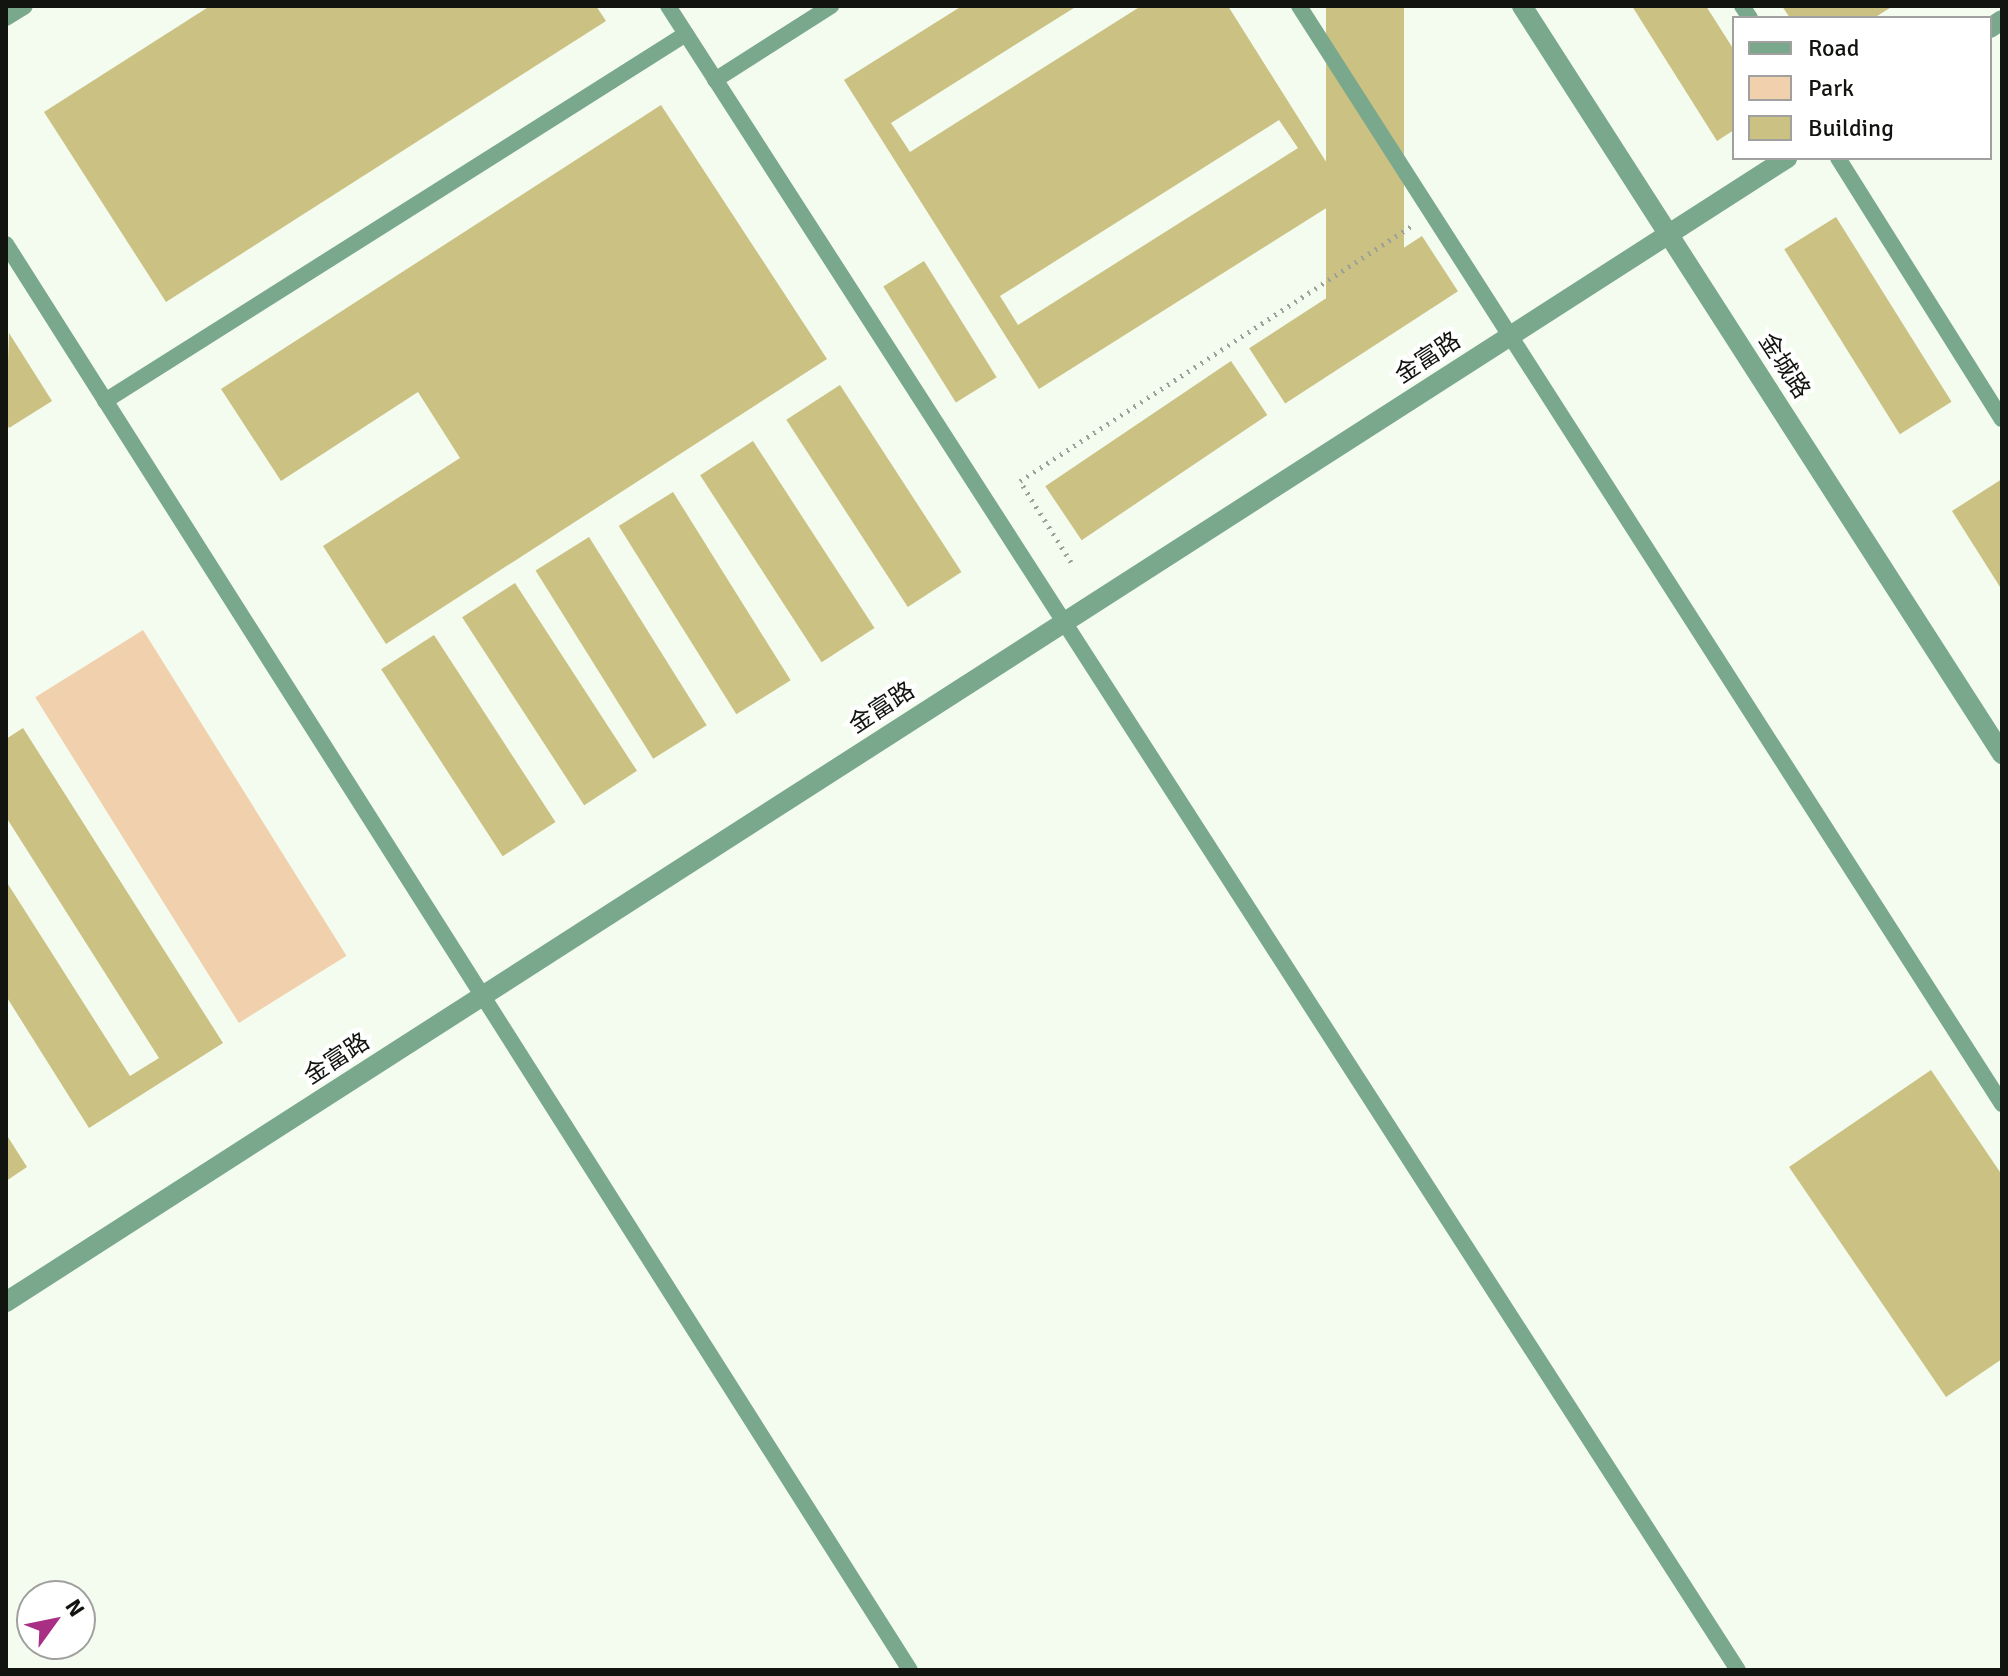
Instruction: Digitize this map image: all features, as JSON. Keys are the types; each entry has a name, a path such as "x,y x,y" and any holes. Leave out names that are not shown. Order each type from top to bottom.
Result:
{"street":[{"name":"金城路","path":"1522,6 2002,754"},
{"name":"金富路","path":"6,1302 1784,160"}],"lane":[{"path":"6,18 25,6"},
{"path":"668,6 1738,1670"},
{"path":"715,80 831,6"},
{"path":"1299,6 2002,1104"},
{"path":"105,401 686,34"},
{"path":"1839,160 2002,419"},
{"path":"6,244 910,1670"}],"path":[{"path":"1071,562 1020,481 1431,213"}],"green space":[{"path":"143,630 346,956 239,1023 35,697"}],"building":[{"path":"210,6 596,6 606,21 166,302 44,112"},
{"path":"962,6 1077,6 891,123 910,152 1141,6 1228,6 1347,195 1039,389 844,80","holes":["1279,120 1298,148 1018,325 1000,296"]},
{"path":"1326,6 1404,6 1404,319 1326,319"},
{"path":"1632,6 1706,6 1732,47 1732,131 1717,141"},
{"path":"1782,6 1893,6 1877,16 1789,16"},
{"path":"661,105 827,359 386,644 323,546 460,458 418,392 281,481 221,389"},
{"path":"1836,217 1952,402 1900,434 1784,249"},
{"path":"1422,236 1458,291 1285,404 1249,348"},
{"path":"924,261 997,377 956,403 883,286"},
{"path":"9,333 52,401 9,428 6,422"},
{"path":"1231,361 1267,415 1082,540 1045,486"},
{"path":"840,385 961,572 908,607 786,420"},
{"path":"753,441 874,628 822,662 700,475"},
{"path":"2002,479 2002,590 1952,511"},
{"path":"673,492 791,680 736,714 619,526"},
{"path":"589,537 707,725 653,759 536,570"},
{"path":"515,583 637,771 584,805 462,617"},
{"path":"434,635 555,822 503,856 381,669"},
{"path":"23,728 223,1043 89,1128 6,996 6,881 130,1076 159,1058 6,817 6,739"},
{"path":"1931,1070 2002,1175 2002,1359 1946,1397 1789,1167"},
{"path":"6,1134 27,1167 6,1181"}]}
